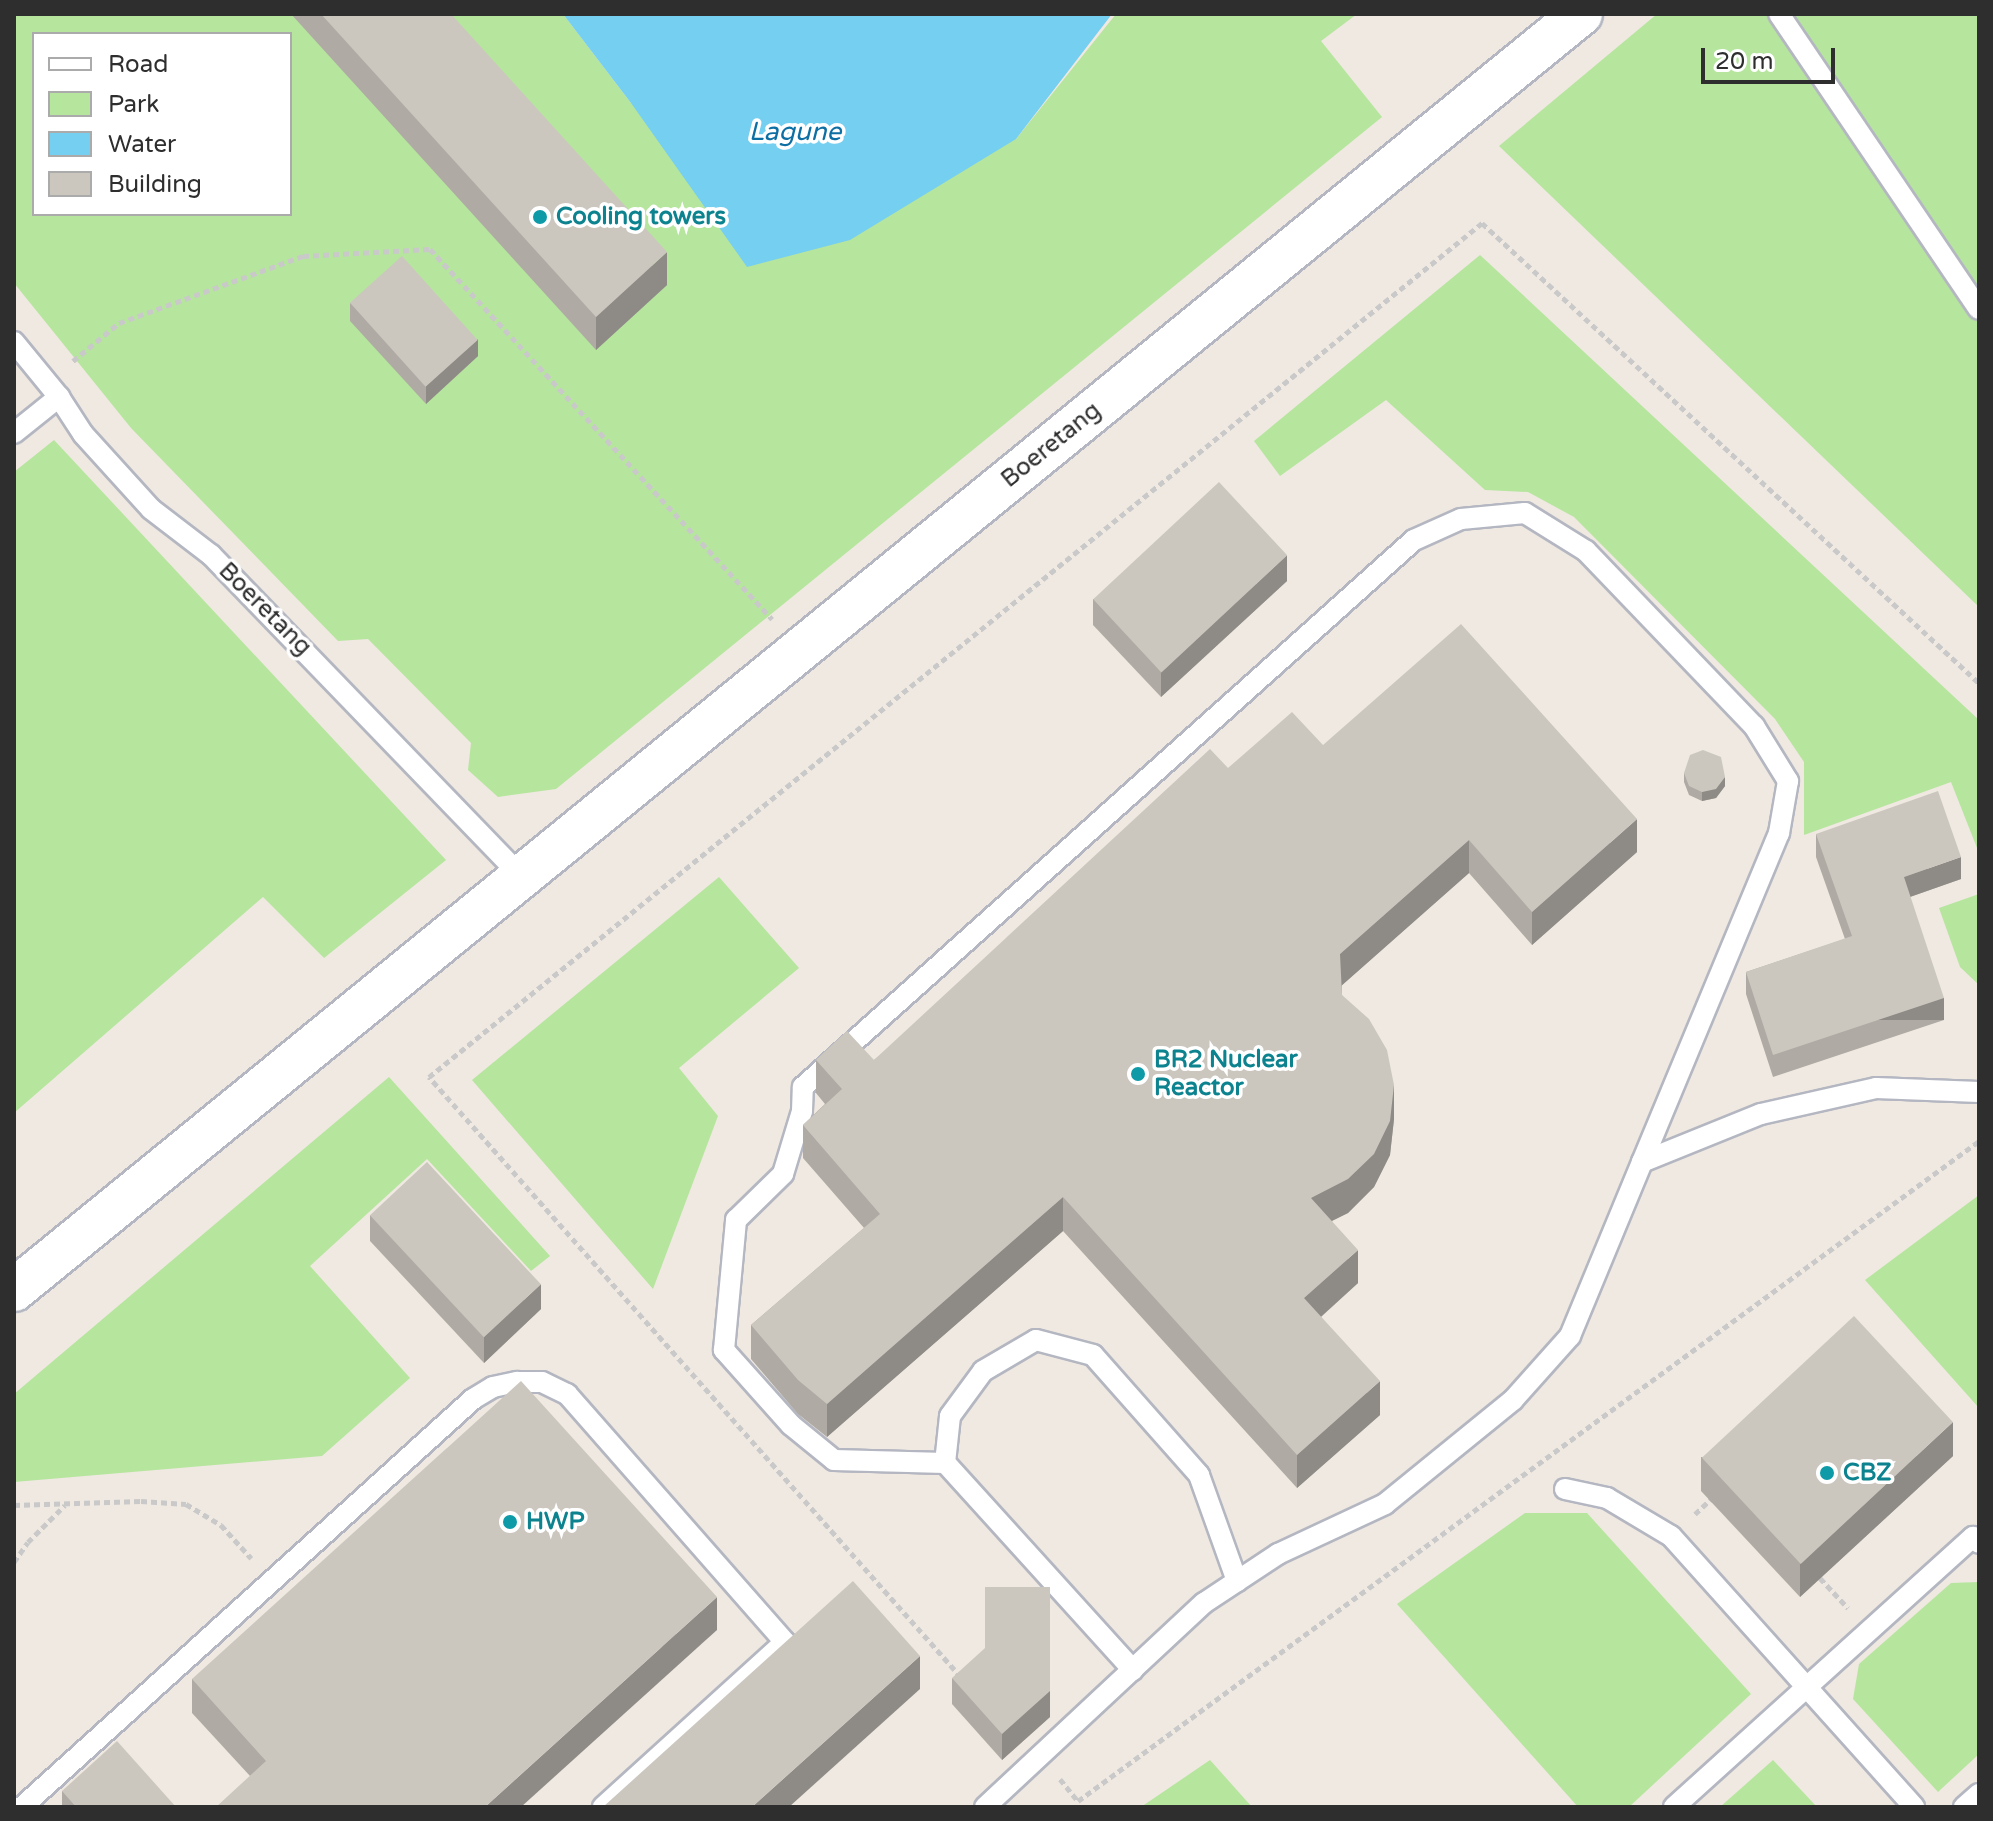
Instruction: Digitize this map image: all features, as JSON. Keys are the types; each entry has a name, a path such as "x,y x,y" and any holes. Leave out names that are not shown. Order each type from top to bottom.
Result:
{"street":[{"name":"Boeretang","path":"14,1290 1581,14"}],"lane":[{"path":"1779,14 1979,309"},
{"name":"Boeretang","path":"14,342 53,390 83,434 151,509 211,555 520,875"},
{"path":"14,433 53,390"},
{"path":"985,1807 1040,1757 1133,1670 1204,1603 1278,1554 1385,1504 1513,1400 1570,1336 1779,833 1788,781 1754,726 1586,551 1525,513 1461,519 1414,540 803,1087 802,1111 783,1174 736,1220 724,1350 791,1425 834,1460 945,1463 1133,1670"},
{"path":"1642,1162 1761,1114 1876,1088 1979,1092"},
{"path":"945,1463 950,1416 983,1371 1036,1340 1093,1355 1199,1475 1237,1581"},
{"path":"22,1807 473,1399 493,1387 542,1382 567,1394 785,1642 603,1807"},
{"path":"1565,1489 1607,1498 1671,1536 1914,1807"},
{"path":"1674,1807 1805,1686 1977,1538"},
{"path":"1964,1807 1979,1794"}],"path":[{"path":"53,390 119,323 303,256 430,249 799,649"},
{"path":"1040,1757 1078,1801 1979,1141"},
{"path":"14,1562 28,1542 66,1504"},
{"path":"14,1505 186,1504 221,1525 271,1579"}],"green space":[{"path":"14,14 563,14 631,103 1016,139 1116,14 1357,14 1321,41 1382,117 556,789 498,797 468,770 471,743 368,639 338,641 131,428 14,283"},
{"path":"1657,14 1979,14 1979,607 1499,146"},
{"path":"1480,255 1979,720 1979,853 1951,782 1804,835 1804,762 1775,719 1574,517 1528,492 1485,490 1386,400 1280,476 1254,441"},
{"path":"54,440 446,860 324,958 263,897 14,1113 14,472"},
{"path":"719,877 799,968 679,1068 718,1116 653,1289 472,1080"},
{"path":"1979,894 1979,985 1960,967 1939,908"},
{"path":"389,1077 550,1256 531,1271 427,1159 310,1266 410,1378 322,1456 14,1482 14,1394"},
{"path":"1979,1195 1979,1408 1865,1280"},
{"path":"1525,1513 1587,1513 1751,1694 1629,1807 1578,1807 1397,1604"},
{"path":"1979,1582 1979,1754 1938,1792 1853,1699 1859,1664 1951,1583"},
{"path":"1210,1760 1252,1807 1141,1807"},
{"path":"1773,1760 1817,1807 1720,1807"}],"water":[{"name":"Lagune","path":"563,14 1112,14 1016,139 850,240 747,267 631,103"}],"building":[{"path":"321,14 451,14 667,252 596,317"},
{"path":"402,256 478,340 426,387 350,303"},
{"path":"1219,482 1287,555 1161,672 1093,599"},
{"name":"BR2 Nuclear Reactor","path":"1461,624 1637,819 1532,912 1469,840 1340,954 1342,995 1369,1019 1387,1050 1394,1085 1390,1121 1374,1154 1348,1179 1311,1198 1358,1250 1304,1298 1380,1381 1297,1455 1063,1197 827,1404 798,1380 751,1325 880,1214 803,1125 842,1089 816,1060 847,1031 874,1060 1210,749 1228,768 1292,712 1323,745"},
{"path":"1703,750 1721,757 1725,777 1716,789 1702,792 1689,786 1684,773 1690,755"},
{"path":"1938,791 1961,857 1904,877 1944,998 1773,1055 1746,972 1852,936 1816,834"},
{"path":"427,1162 541,1284 484,1337 370,1215"},
{"name":"CBZ","path":"1854,1316 1953,1422 1801,1564 1702,1458"},
{"name":"HWP","path":"521,1381 717,1597 485,1807 216,1807 266,1761 192,1679"},
{"path":"853,1581 920,1656 752,1807 603,1807"},
{"path":"985,1587 1050,1587 1050,1691 1002,1734 952,1678 985,1648"},
{"path":"117,1741 176,1807 76,1807 62,1791"}],"place":[{"name":"Cooling towers","path":"540,217"},
{"name":"BR2 Nuclear Reactor","path":"1138,1074"},
{"name":"CBZ","path":"1827,1473"},
{"name":"HWP","path":"510,1522"}]}
